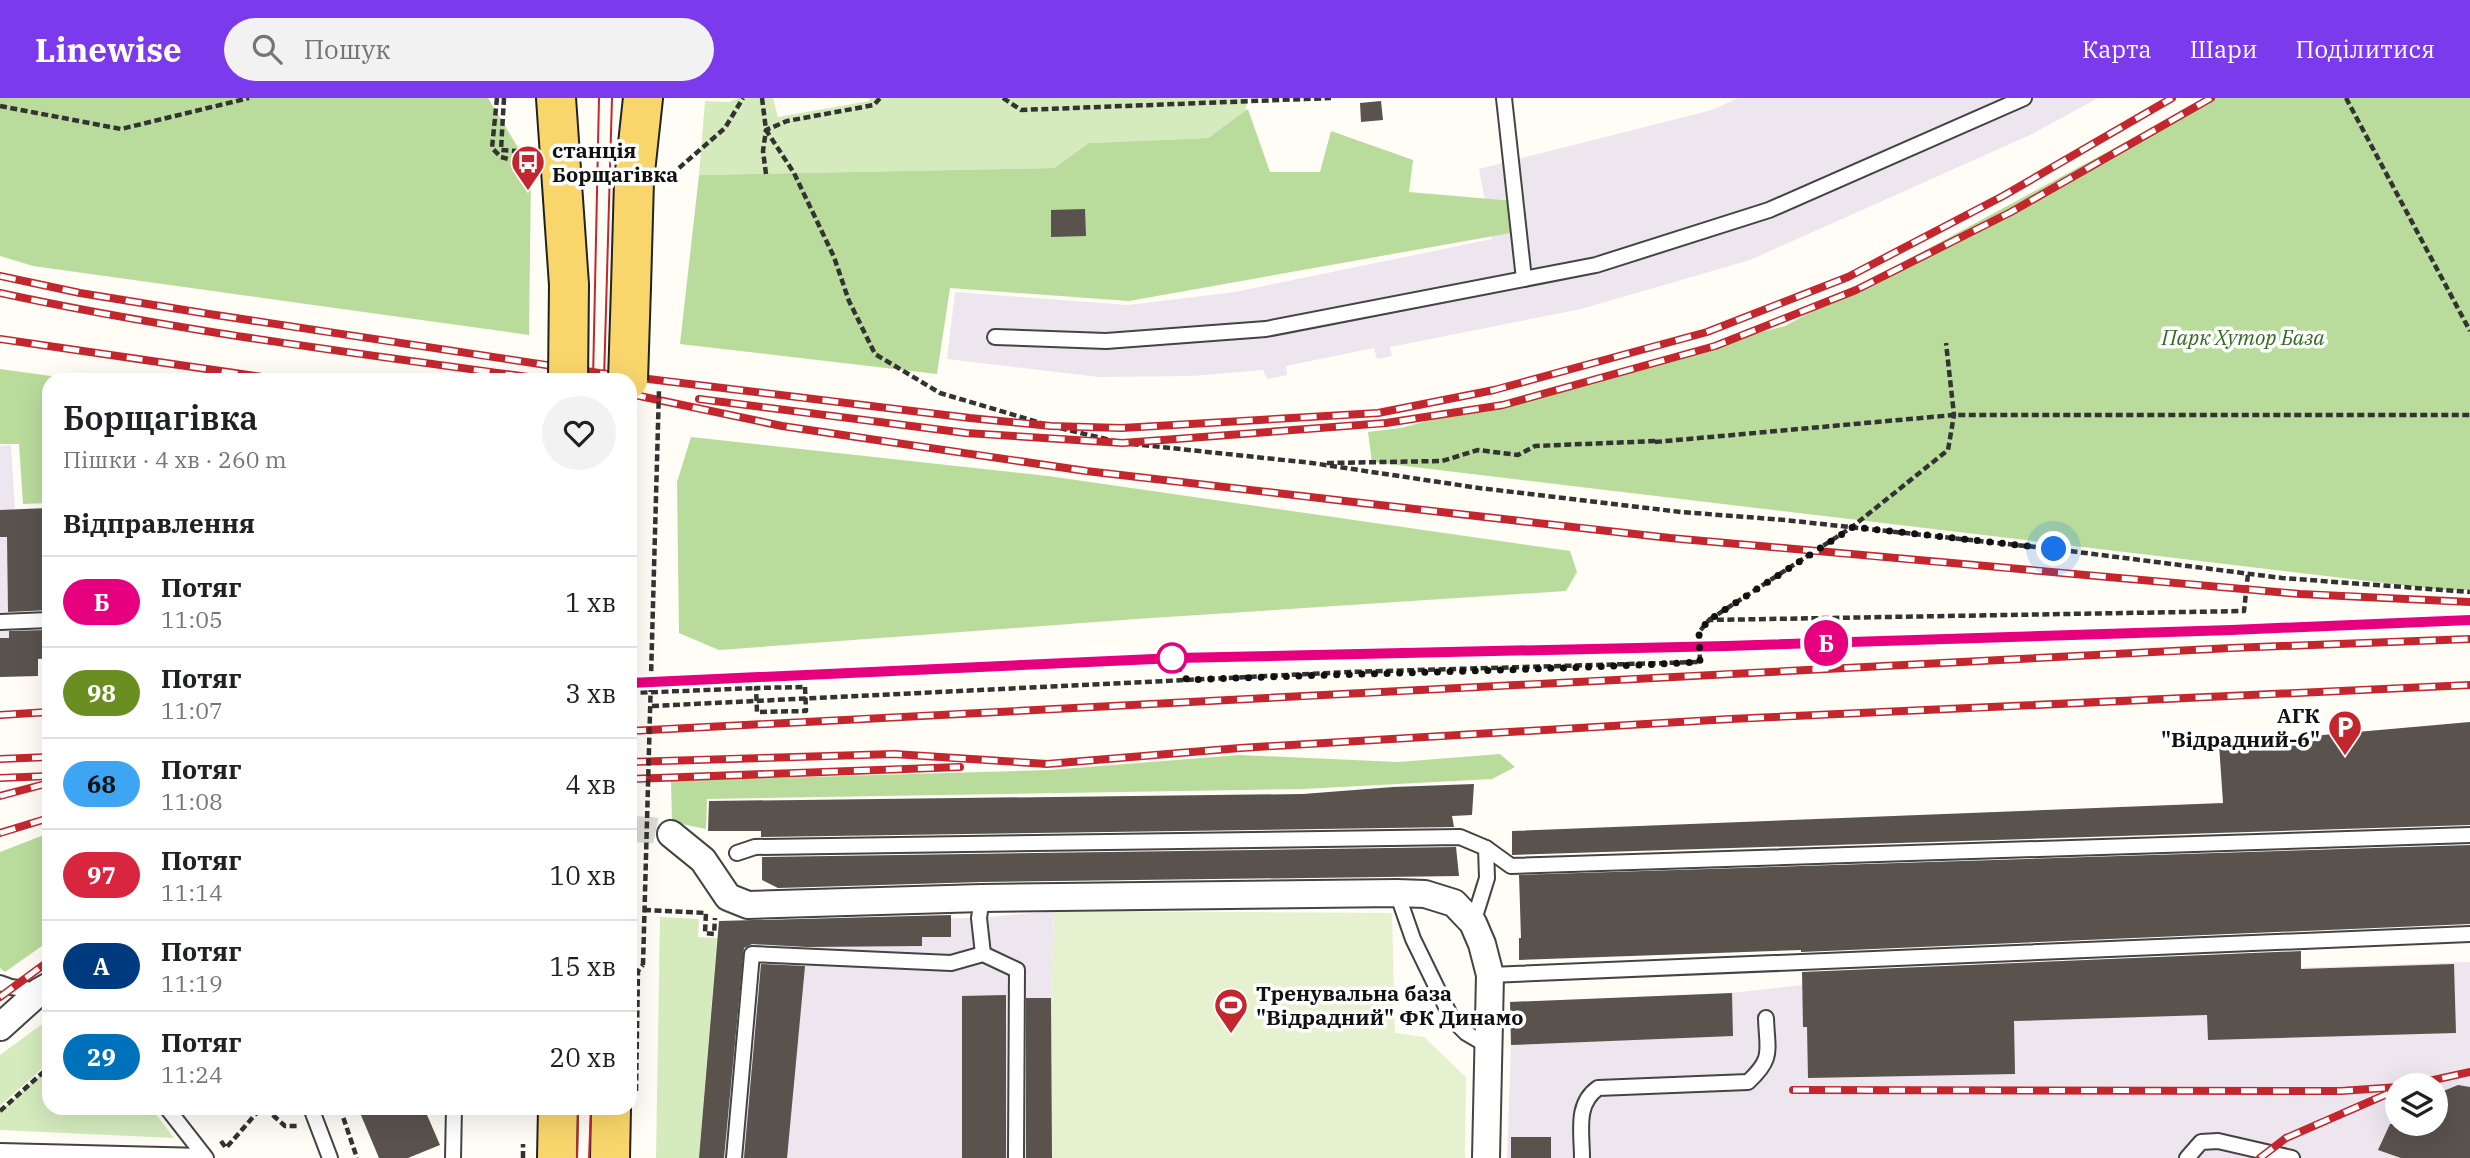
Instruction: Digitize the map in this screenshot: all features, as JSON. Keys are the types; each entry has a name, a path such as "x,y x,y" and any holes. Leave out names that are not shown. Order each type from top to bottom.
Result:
{"main road":[{"path":"556,98 569,285 568,373"},
{"path":"643,98 634,181 631,287 644,380"},
{"path":"557,1158 558,1115"},
{"path":"610,1158 622,1115"}],"street":[{"path":"671,834 704,860 728,897 748,905 982,898 1397,893 1425,894 1454,903 1474,923 1490,975 1486,1158"},
{"path":"0,1027 42,992"}],"lane":[{"path":"1504,98 1524,279"},
{"path":"995,337 1106,341 1266,329 1596,265 1769,210 2024,98"},
{"path":"0,622 42,620"},
{"path":"737,853 755,846 1460,837 1486,848 1511,866 2470,835"},
{"path":"1474,923 1487,878 1486,848"},
{"path":"1397,893 1413,939 1452,1019 1466,1033 1490,1047"},
{"path":"982,898 979,918 983,954"},
{"path":"1490,975 2470,934"},
{"path":"734,1158 752,954 951,963 983,954 1017,970 1016,1158"},
{"path":"0,983 11,987 42,989"},
{"path":"1582,1158 1582,1113 1587,1096 1598,1088 1748,1082 1768,1059 1766,1017"},
{"path":"172,1115 205,1157"},
{"path":"314,1115 330,1158"},
{"path":"453,1158 454,1115"},
{"path":"2187,1158 2202,1142 2218,1141 2268,1155 2292,1158"},
{"path":"0,1151 205,1157"}],"path":[{"path":"0,106 121,129 249,98"},
{"path":"497,98 492,148 501,157 533,166 536,174"},
{"path":"504,98 501,150 537,153"},
{"path":"679,168 725,128 743,98"},
{"path":"762,98 766,130 763,151 766,174"},
{"path":"766,130 787,121 874,105 880,98"},
{"path":"1003,98 1021,110 1331,98"},
{"path":"2346,98 2470,331"},
{"path":"766,130 794,173 834,257 849,301 875,354 940,393 1051,426 1123,443 1312,463 1681,512 1853,527 2248,574 2470,592"},
{"path":"652,706 1350,673 1700,662 1699,632 1709,620 1853,527 1948,450 1954,415 1945,343"},
{"path":"637,981 638,971 643,965 652,706 644,380"},
{"path":"1655,442 1954,415 2470,415"},
{"path":"1312,463 1442,461 1478,450 1518,455 1535,446 1667,441"},
{"path":"1709,620 2244,611 2248,574"},
{"path":"637,693 756,688 805,687 806,710 757,712 756,688"},
{"path":"644,910 706,913 705,933 715,933 716,915"},
{"path":"0,1111 42,1073"},
{"path":"218,1138 226,1148 257,1115"},
{"path":"272,1115 285,1126 300,1126"},
{"path":"342,1115 357,1158"}],"shaded area":[{"path":"1738,98 2098,98 2030,135 1750,260 1581,309 1390,347 1392,356 1377,359 1374,348 1286,366 1287,375 1267,379 1263,370 1192,376 1099,377 947,359 955,292 1128,305 1235,292 1492,239 1479,169 1712,110"},
{"path":"11,445 15,509 42,508 42,659 38,659 38,675 0,677 0,446"},
{"path":"1054,911 1051,998 1052,1158 699,1158 719,921 979,918"},
{"path":"2470,962 2470,1158 1507,1158 1510,1002 1732,993 1802,985"}],"green space":[{"path":"0,98 488,98 531,169 529,335 33,266 0,256"},
{"path":"738,98 773,98 778,117 869,101 869,98 1248,98 1245,112 1208,138 1089,143 1054,168 699,175 705,101 729,102"},
{"name":"Парк Хутор База","path":"2207,98 2470,98 2470,590 2443,590 1372,462 1368,432 1401,428 1785,326"},
{"path":"1248,109 1270,172 1320,172 1331,131 1413,160 1409,192 1513,201 1527,230 1129,301 950,288 937,374 680,344 699,175 1054,168 1089,143 1208,138"},
{"path":"0,369 42,375 42,503 23,504 19,444 0,444"},
{"path":"691,437 1048,476 1570,551 1577,572 1566,591 719,650 679,633 677,482"},
{"path":"1500,754 1515,767 1492,779 1303,789 707,799 706,829 672,822 671,781 1049,770 1240,755 1398,762"},
{"path":"42,836 42,946 5,972 0,968 0,852"},
{"name":"Тренувальна база \"Відрадний\" ФК Динамо","path":"1054,911 1392,913 1395,1033 1424,1037 1466,1077 1465,1158 1052,1158 1051,998"},
{"path":"660,917 699,919 698,937 717,938 699,1158 656,1158"},
{"path":"42,1024 42,1068 0,1106 0,1055"},
{"path":"42,1073 42,1115 156,1115 174,1138 0,1130 0,1111"}],"building":[{"path":"1381,101 1383,120 1361,122 1360,103"},
{"path":"1085,209 1086,236 1051,237 1051,210"},
{"path":"42,508 42,610 8,612 7,537 0,537 0,510"},
{"path":"42,630 42,659 38,659 38,676 0,677 0,638 9,638 9,631"},
{"path":"2470,722 2470,825 1512,855 1512,831 2223,803 2219,744"},
{"path":"1474,784 1472,815 1452,816 1454,827 761,837 761,831 708,831 709,801 1303,794"},
{"path":"2470,845 2470,924 1801,952 1519,960 1519,875"},
{"path":"1456,847 1459,876 982,882 778,888 762,880 762,857"},
{"path":"951,915 951,937 922,937 922,946 807,947 752,944 744,948 724,1158 699,1158 719,921"},
{"path":"2301,951 2301,969 2454,964 2456,1033 2208,1040 2207,1015 2014,1021 2015,1074 1808,1078 1807,1027 1803,1027 1802,972"},
{"path":"761,964 805,966 787,1158 744,1158"},
{"path":"1732,993 1733,1036 1511,1045 1510,1002"},
{"path":"1006,995 1006,1158 962,1158 962,996"},
{"path":"1026,998 1051,998 1052,1158 1026,1158"},
{"path":"2458,1085 2470,1087 2470,1158 2401,1158 2378,1150 2385,1135 2448,1136 2448,1089"},
{"path":"361,1115 427,1115 440,1145 408,1158 379,1158"},
{"path":"1511,1137 1551,1137 1551,1158 1511,1158"}],"tunnel":[{"path":"637,829 671,834"}],"tram line":[{"path":"593,373 599,98"},
{"path":"604,373 612,98"},
{"path":"577,1158 578,1115"},
{"path":"589,1158 591,1115"}],"railway":[{"path":"637,378 1051,426 1122,428 1378,413 1494,390 1707,332 1848,277 2003,196 2172,98"},
{"path":"699,399 966,433 1123,443 1386,423 1503,405 1715,346 1856,290 2011,212 2211,98"},
{"path":"0,276 80,293 209,314 599,373"},
{"path":"0,293 204,331 498,373"},
{"path":"0,339 235,373"},
{"path":"637,395 782,426 1086,471 1670,538 2300,594 2470,602"},
{"path":"637,683 1176,658 1699,647 2231,630 2470,619"},
{"path":"637,731 2231,648 2470,639"},
{"path":"637,762 894,754 1047,764 1240,748 1730,719 2470,685"},
{"path":"0,715 42,712"},
{"path":"0,759 42,757"},
{"path":"637,779 960,767"},
{"path":"0,778 42,776"},
{"path":"0,796 42,785"},
{"path":"0,833 42,820"},
{"path":"0,997 42,966"},
{"path":"2448,1077 2470,1072"},
{"path":"1793,1090 2341,1091 2385,1088"},
{"path":"2260,1158 2286,1138 2385,1095"}],"train":[{"name":"Б","path":"637,683 1176,658 1726,646 2470,620"}],"place":[{"name":"станція Борщагівка","path":"528,192"},
{"name":"АГК \"Відрадний-6\"","path":"2345,757"},
{"name":"Тренувальна база \"Відрадний\" ФК Динамо","path":"1231,1035"}],"route":[{"path":"1172,658 1187,680 1700,662 1699,632 1709,620 1853,527 2054,549"}]}
